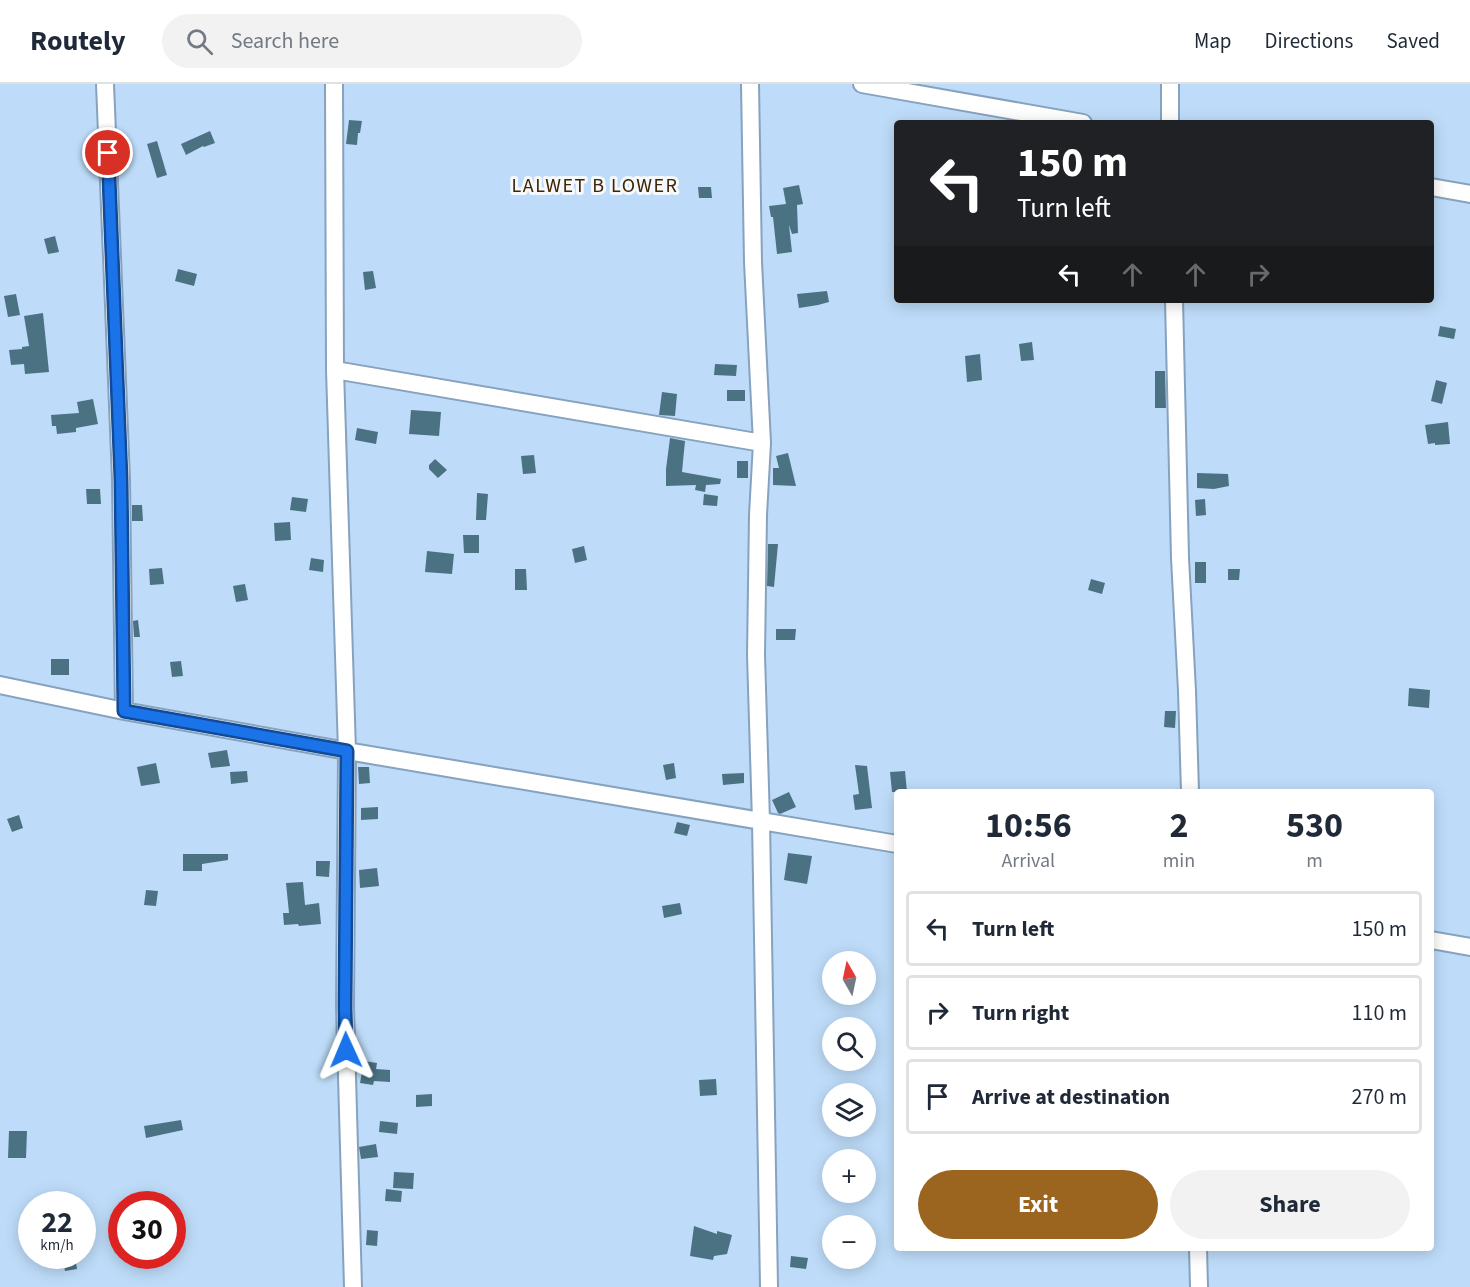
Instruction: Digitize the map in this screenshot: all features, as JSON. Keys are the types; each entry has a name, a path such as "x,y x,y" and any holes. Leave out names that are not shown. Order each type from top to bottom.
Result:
{"street":[{"path":"105,84 121,479 124,711"},
{"path":"334,84 335,370 347,751 345,1007 353,1287"},
{"path":"750,84 753,262 762,443 758,515 756,654 769,1287"},
{"path":"862,84 1066,120"},
{"path":"1170,84 1170,120"},
{"path":"1434,188 1470,194"},
{"path":"1174,303 1179,558 1190,789"},
{"path":"335,370 762,443"},
{"path":"0,685 124,711 347,751 894,843"},
{"path":"1434,940 1470,947"},
{"path":"1198,1251 1198,1287"}],"building":[{"path":"349,120 362,121 357,145 346,144"},
{"path":"210,131 215,143 203,146 186,155 181,144"},
{"path":"157,141 167,175 157,178 147,144"},
{"path":"799,185 803,204 797,205 798,233 792,234 789,225 792,252 777,254 773,217 771,217 769,206 786,204 783,188"},
{"path":"698,187 711,187 712,198 699,198"},
{"path":"55,236 59,252 48,254 44,239"},
{"path":"178,269 197,274 194,286 175,281"},
{"path":"373,271 376,288 365,290 363,272"},
{"path":"827,291 829,302 799,308 797,294"},
{"path":"16,294 20,315 8,317 4,296"},
{"path":"43,313 49,372 25,374 24,364 11,365 9,350 29,346 24,316"},
{"path":"1440,326 1456,329 1454,339 1438,336"},
{"path":"1032,342 1034,360 1021,361 1019,344"},
{"path":"980,354 982,380 967,382 965,356"},
{"path":"715,364 737,365 736,376 714,375"},
{"path":"1155,371 1165,371 1166,408 1155,408"},
{"path":"1436,380 1447,383 1442,404 1431,401"},
{"path":"727,390 745,390 745,401 727,401"},
{"path":"662,392 677,394 675,416 659,415"},
{"path":"93,399 98,424 76,428 76,432 57,434 56,426 52,426 51,415 79,413 77,402"},
{"path":"411,410 441,412 439,436 409,434"},
{"path":"1448,422 1450,444 1428,444 1425,425"},
{"path":"357,428 378,432 376,444 355,440"},
{"path":"670,438 685,441 682,472 721,479 720,484 706,485 705,492 695,490 696,485 666,486"},
{"path":"788,453 796,486 773,485 773,468 779,468 776,456"},
{"path":"534,455 536,473 523,474 521,456"},
{"path":"435,459 447,470 438,478 429,469 429,465"},
{"path":"737,461 748,461 748,478 737,478"},
{"path":"1197,473 1228,474 1229,486 1214,489 1197,488"},
{"path":"86,489 100,489 101,504 87,504"},
{"path":"477,493 488,494 486,520 476,520"},
{"path":"704,494 718,496 717,506 703,505"},
{"path":"292,497 308,499 306,512 290,510"},
{"path":"1205,499 1206,515 1196,516 1195,500"},
{"path":"132,505 142,505 143,521 132,521"},
{"path":"290,522 291,540 275,541 274,523"},
{"path":"463,535 479,535 479,553 464,553"},
{"path":"768,544 778,544 774,587 767,586"},
{"path":"584,546 587,560 575,563 572,549"},
{"path":"427,551 454,554 452,574 425,572"},
{"path":"311,558 324,560 323,572 309,570"},
{"path":"1195,562 1206,562 1206,583 1195,583"},
{"path":"162,568 164,584 150,585 149,569"},
{"path":"515,569 526,569 527,590 515,590"},
{"path":"1228,569 1240,569 1239,580 1228,580"},
{"path":"1091,579 1105,583 1102,594 1088,590"},
{"path":"245,584 248,600 236,602 233,586"},
{"path":"138,620 140,637 134,637 133,621"},
{"path":"776,629 796,629 795,640 776,640"},
{"path":"51,659 69,659 69,675 51,675"},
{"path":"181,661 183,676 172,677 170,662"},
{"path":"1409,688 1430,690 1429,708 1408,706"},
{"path":"1165,711 1176,711 1175,728 1164,727"},
{"path":"227,750 230,766 211,768 208,753"},
{"path":"156,763 160,783 141,786 137,767"},
{"path":"674,763 676,778 666,780 663,765"},
{"path":"855,765 867,766 872,808 855,810 853,795 859,794"},
{"path":"358,767 369,767 370,783 359,784"},
{"path":"247,771 248,782 231,784 230,772"},
{"path":"905,771 907,789 894,789 892,792 890,772"},
{"path":"744,773 744,783 723,785 722,774"},
{"path":"789,792 796,807 780,814 772,800"},
{"path":"378,807 378,819 361,820 361,808"},
{"path":"19,815 23,828 12,832 7,819"},
{"path":"677,822 690,825 687,836 674,833"},
{"path":"788,853 812,856 807,884 784,880"},
{"path":"183,854 228,854 228,860 202,864 202,871 183,871"},
{"path":"316,861 330,861 329,877 316,876"},
{"path":"377,868 379,886 360,888 359,870"},
{"path":"303,882 305,905 319,903 321,924 284,925 283,913 289,913 286,883"},
{"path":"146,890 158,891 156,906 144,905"},
{"path":"680,903 682,914 664,918 662,906"},
{"path":"364,1061 377,1063 376,1069 390,1070 390,1082 374,1081 373,1085 360,1083"},
{"path":"716,1079 717,1095 700,1096 699,1080"},
{"path":"432,1094 432,1106 416,1107 416,1095"},
{"path":"181,1120 183,1130 146,1138 144,1126"},
{"path":"380,1121 398,1123 397,1134 379,1132"},
{"path":"9,1131 27,1131 26,1158 8,1158"},
{"path":"376,1144 378,1157 361,1159 359,1147"},
{"path":"394,1172 414,1173 413,1189 393,1188"},
{"path":"386,1189 402,1191 401,1202 385,1201"},
{"path":"694,1226 717,1234 717,1231 732,1235 727,1254 714,1256 713,1260 690,1256"},
{"path":"367,1230 378,1231 377,1246 366,1245"},
{"path":"791,1256 808,1258 806,1269 790,1267"}],"district":[{"name":"LALWET B LOWER","path":"595,185"}],"route":[{"path":"108,153 121,479 124,711 347,751 346,1050"}]}
